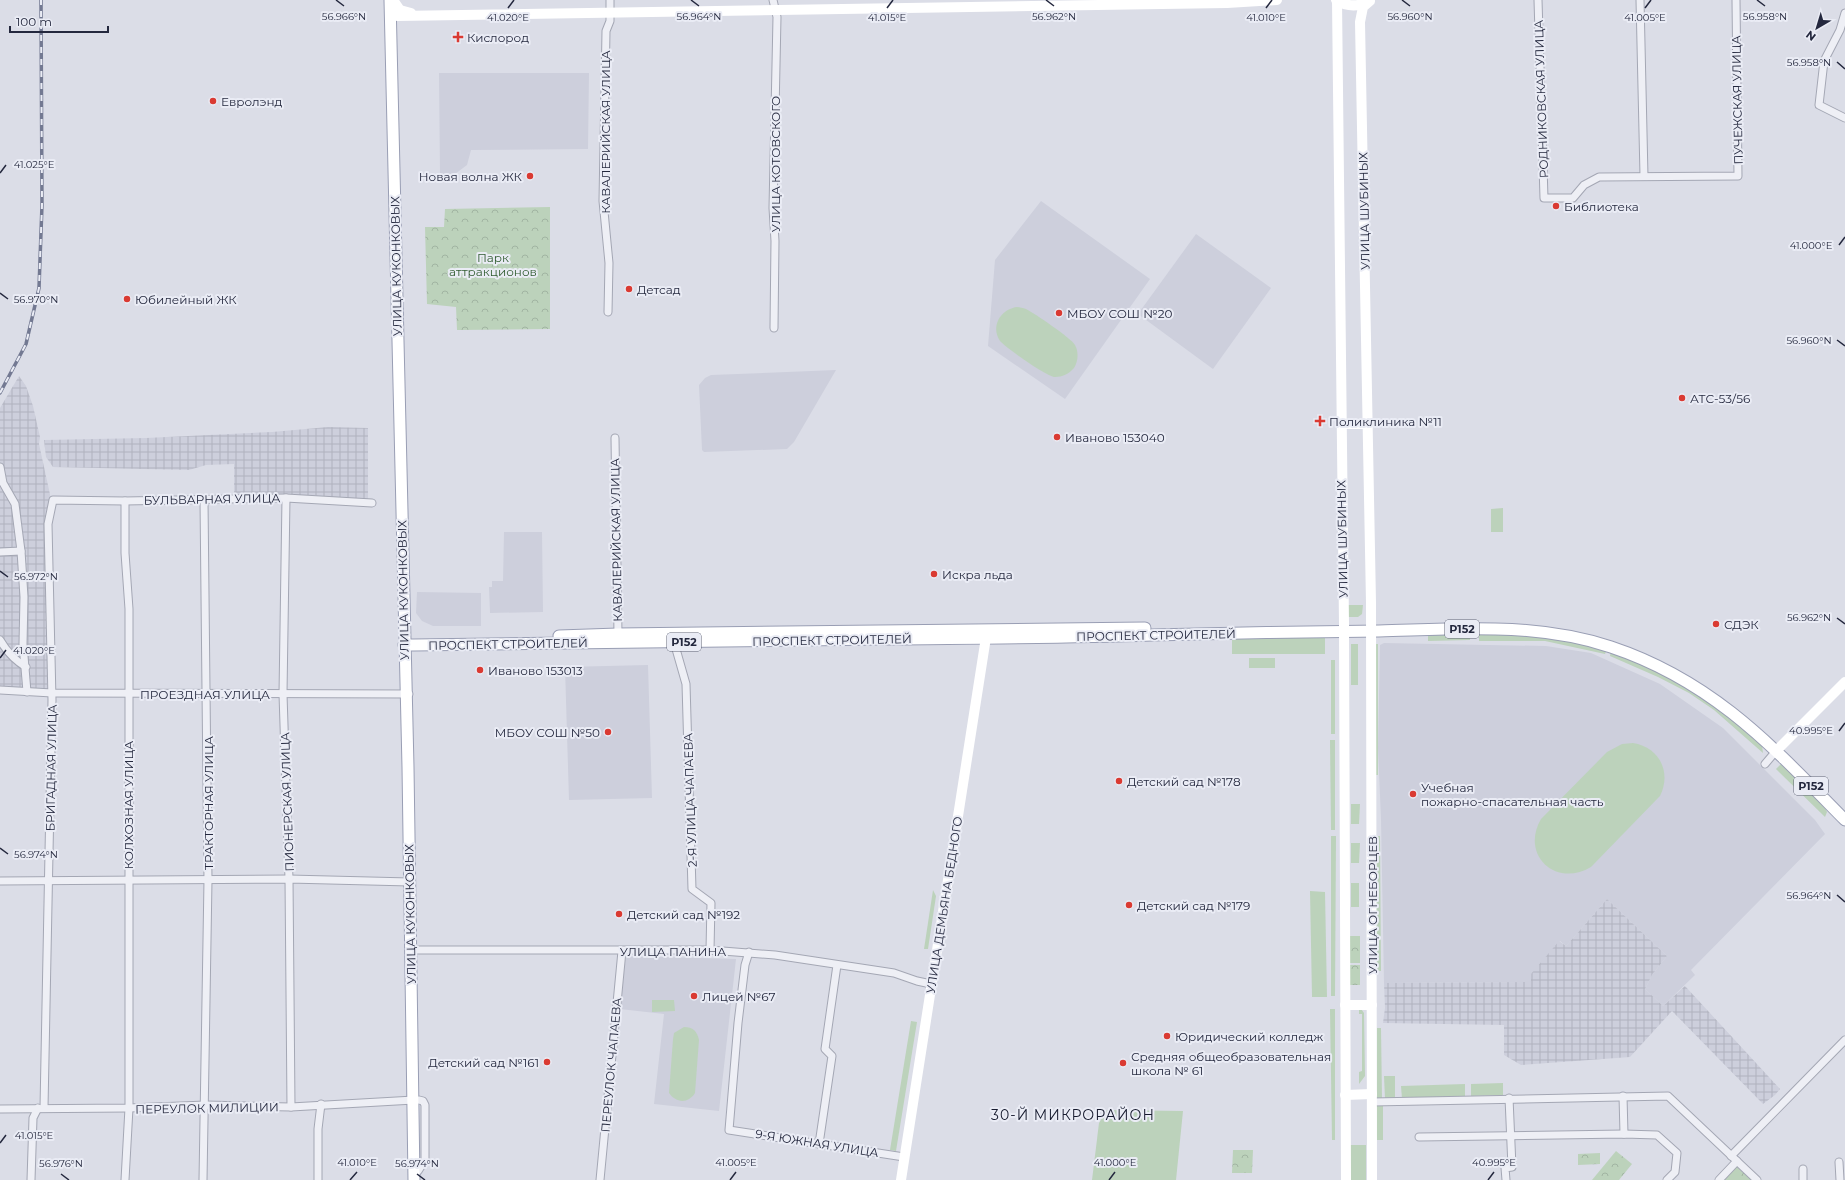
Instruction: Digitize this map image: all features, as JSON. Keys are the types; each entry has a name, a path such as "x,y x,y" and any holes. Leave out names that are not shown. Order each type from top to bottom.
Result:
{"main road":[{"path":"394,4 416,15 610,12 774,5 1227,3 1276,0"},
{"path":"1336,0 1345,5 1356,6 1371,1"},
{"name":"УЛИЦА ШУБИНЫХ","path":"1336,0 1344,627"},
{"name":"УЛИЦА ШУБИНЫХ","path":"1371,1 1363,8 1360,22 1371,627"},
{"name":"УЛИЦА КУКОНКОВЫХ","path":"394,4 417,1177"},
{"name":"УЛИЦА КУКОНКОВЫХ","path":"394,4 402,420"},
{"path":"1341,424 1367,424"},
{"path":"1344,627 1346,1180"},
{"name":"ПРОСПЕКТ СТРОИТЕЛЕЙ","path":"407,642 520,645 618,638 1150,632 1344,627 1511,629 1554,633 1595,642 1631,654 1684,678 1709,694 1778,748 1845,810"},
{"name":"УЛИЦА ОГНЕБОРЦЕВ","path":"1371,627 1372,1180"},
{"name":"УЛИЦА ДЕМЬЯНА БЕДНОГО","path":"901,1180 986,634"},
{"path":"1778,748 1845,682"},
{"name":"УЛИЦА КУКОНКОВЫХ","path":"408,694 410,882 413,950"},
{"name":"ПРОСПЕКТ СТРОИТЕЛЕЙ","path":"1778,748 1845,820"},
{"path":"1345,1005 1372,1005"},
{"path":"1345,1095 1372,1098"}],"street":[{"name":"КАВАЛЕРИЙСКАЯ УЛИЦА","path":"608,312 609,263 603,201 606,31 610,21 610,0"},
{"name":"РОДНИКОВСКАЯ УЛИЦА","path":"1538,0 1544,198 1573,198 1584,185 1599,177 1644,176"},
{"path":"1640,0 1644,176"},
{"name":"ПУЧЕЖСКАЯ УЛИЦА","path":"1644,176 1738,176 1736,0"},
{"name":"УЛИЦА КОТОВСКОГО","path":"774,5 777,17 773,208 775,241 774,328"},
{"path":"1845,13 1840,30 1824,61 1819,105 1845,118"},
{"name":"КАВАЛЕРИЙСКАЯ УЛИЦА","path":"615,438 618,638"},
{"path":"0,467 3,483 15,504 21,551 24,597 23,644 27,692"},
{"path":"0,492 3,483"},
{"name":"БУЛЬВАРНАЯ УЛИЦА","path":"53,500 125,501 286,498 372,504"},
{"name":"ПИОНЕРСКАЯ УЛИЦА","path":"286,498 284,694 289,879 291,1107"},
{"name":"БРИГАДНАЯ УЛИЦА","path":"31,1180 32,1118 41,1108 50,881 52,693 48,524 53,500"},
{"name":"ТРАКТОРНАЯ УЛИЦА","path":"203,1180 206,1105 208,880 207,694 203,558 204,500"},
{"name":"КОЛХОЗНАЯ УЛИЦА","path":"125,501 125,553 128,609 127,694 129,880 129,1108 125,1180"},
{"path":"0,552 21,551"},
{"name":"2-Я УЛИЦА ЧАПАЕВА","path":"674,638 686,684 692,889 711,903 710,950"},
{"path":"0,640 8,652 18,662 26,667"},
{"name":"ПРОЕЗДНАЯ УЛИЦА","path":"0,690 52,693 127,694 408,694"},
{"path":"1765,764 1778,748"},
{"path":"0,881 289,879 410,882"},
{"name":"УЛИЦА ПАНИНА","path":"413,950 710,950 749,952 894,973 931,984"},
{"name":"ПЕРЕУЛОК ЧАПАЕВА","path":"600,1180 622,951"},
{"name":"9-Я ЮЖНАЯ УЛИЦА","path":"749,952 745,965 738,1022 729,1130 904,1157"},
{"path":"819,1144 832,1056 826,1049 837,965"},
{"path":"1719,1180 1734,1158 1845,1040"},
{"path":"1623,1096 1624,1134"},
{"path":"1372,1098 1668,1096 1757,1180"},
{"path":"1506,1180 1505,1168 1512,1167 1509,1098"},
{"name":"ПЕРЕУЛОК МИЛИЦИИ","path":"0,1109 129,1108 206,1105 291,1107 321,1104 416,1100"},
{"path":"318,1180 318,1129 321,1104"},
{"path":"1419,1137 1624,1134 1657,1135 1677,1153 1675,1172 1667,1180"},
{"path":"1839,1162 1840,1180"},
{"path":"1803,1169 1803,1180"}],"shaded area":[{"path":"439,73 589,73 588,149 471,150 467,165 455,174 440,174"},
{"name":"МБОУ СОШ №20","path":"1041,201 1150,279 1065,399 988,346 995,260"},
{"path":"1196,234 1271,288 1213,369 1138,314"},
{"path":"836,370 794,442 787,449 704,452 702,450 699,385 705,378 711,375"},
{"path":"19,376 26,386 33,406 40,437 39,444 51,499 47,691 0,688 0,408"},
{"path":"328,427 368,428 368,499 323,498 315,495 234,497 234,464 206,465 189,470 53,467 46,457 44,440 146,438 272,432"},
{"path":"504,532 542,532 543,612 490,613 489,587 492,587 492,581 503,581"},
{"path":"417,592 481,593 481,626 433,626 422,621 416,613"},
{"path":"1384,643 1546,646 1591,653 1660,684 1723,728 1815,820 1825,834 1691,970 1695,975 1663,1006 1645,989 1652,975 1667,956 1607,899 1566,946 1560,941 1531,982 1384,983 1378,748 1380,645"},
{"name":"МБОУ СОШ №50","path":"648,665 652,798 569,800 565,667"},
{"path":"1607,899 1667,956 1652,975 1645,989 1663,1006 1685,986 1780,1089 1775,1095 1763,1104 1672,1011 1630,1057 1521,1065 1504,1055 1504,1025 1383,1023 1385,1008 1384,983 1531,982 1531,974 1559,941 1566,946"},
{"path":"626,956 736,959 719,1111 654,1104 664,1014 620,1009"}],"green space":[{"name":"Парк аттракционов","path":"550,207 550,329 457,330 456,307 427,304 425,227 444,227 445,209"},
{"path":"1017,307 1026,309 1036,315 1075,345 1077,360 1074,368 1070,372 1065,375 1055,377 1051,376 1026,361 1000,341 996,330 999,319 1006,311"},
{"path":"1503,508 1503,532 1491,532 1491,509"},
{"path":"1343,605 1363,605 1362,614 1358,617 1348,617"},
{"path":"1428,634 1470,634 1470,640 1428,641"},
{"path":"1479,635 1543,635 1607,649 1605,654 1545,641 1479,641"},
{"path":"1232,636 1325,636 1325,654 1232,654"},
{"path":"1351,644 1358,644 1358,685 1351,685"},
{"path":"1373,644 1378,644 1378,775 1373,775"},
{"path":"1611,650 1645,663 1706,697 1762,745 1763,753 1714,710 1689,693 1658,677 1610,656"},
{"path":"1249,658 1275,658 1275,668 1249,668"},
{"path":"1331,660 1335,660 1335,734 1331,734"},
{"path":"1330,740 1335,740 1335,830 1331,830"},
{"path":"1633,743 1642,745 1650,750 1661,762 1664,770 1664,778 1660,796 1591,867 1578,872 1565,873 1554,871 1538,856 1535,845 1536,832 1541,819 1607,752 1622,744"},
{"path":"1781,764 1825,808 1827,812 1825,817 1776,769"},
{"path":"1351,804 1360,804 1359,824 1351,824"},
{"path":"1331,836 1336,836 1335,996 1331,996"},
{"path":"1375,836 1380,836 1381,971 1376,971"},
{"path":"1351,843 1360,843 1359,863 1351,863"},
{"path":"1351,883 1359,883 1359,907 1351,907"},
{"path":"933,890 936,896 928,949 924,949"},
{"path":"1310,891 1325,892 1327,997 1312,997"},
{"path":"1350,936 1360,936 1360,963 1350,963"},
{"path":"1350,965 1360,965 1360,985 1350,985"},
{"path":"652,1000 674,1000 675,1011 652,1012"},
{"path":"1359,1006 1364,1013 1365,1076 1359,1084 1359,1072 1362,1071 1362,1014 1359,1014"},
{"path":"1330,1009 1335,1009 1335,1140 1332,1140"},
{"path":"911,1021 917,1022 896,1151 890,1150"},
{"path":"684,1027 694,1030 699,1040 695,1093 689,1099 682,1101 675,1099 669,1093 674,1033"},
{"path":"1377,1028 1381,1028 1382,1099 1377,1099"},
{"path":"1384,1076 1395,1076 1395,1099 1385,1099"},
{"path":"1503,1083 1503,1095 1471,1096 1471,1084"},
{"path":"1465,1084 1465,1097 1402,1099 1401,1086"},
{"path":"1377,1106 1383,1106 1383,1140 1377,1140"},
{"path":"1107,1110 1183,1111 1176,1180 1092,1180 1099,1123"},
{"path":"1346,1145 1366,1145 1366,1180 1347,1180"},
{"path":"1233,1150 1253,1150 1252,1173 1232,1173"},
{"path":"1616,1151 1632,1164 1619,1180 1592,1180"},
{"path":"1600,1153 1600,1164 1578,1165 1578,1154"},
{"path":"1736,1163 1755,1180 1720,1180"}],"railway":[{"path":"0,393 26,344 39,288 42,205 41,0"}],"place":[{"name":"Кислород","path":"458,37"},
{"name":"Евролэнд","path":"213,101"},
{"name":"Новая волна ЖК","path":"530,176"},
{"name":"Библиотека","path":"1556,206"},
{"name":"Детсад","path":"629,289"},
{"name":"Юбилейный ЖК","path":"127,299"},
{"name":"МБОУ СОШ №20","path":"1059,313"},
{"name":"АТС-53/56","path":"1682,398"},
{"name":"Поликлиника №11","path":"1320,421"},
{"name":"Иваново 153040","path":"1057,437"},
{"name":"Искра льда","path":"934,574"},
{"name":"СДЭК","path":"1716,624"},
{"name":"Иваново 153013","path":"480,670"},
{"name":"МБОУ СОШ №50","path":"608,732"},
{"name":"Детский сад №178","path":"1119,781"},
{"name":"Учебная пожарно-спасательная часть","path":"1413,794"},
{"name":"Детский сад №179","path":"1129,905"},
{"name":"Детский сад №192","path":"619,914"},
{"name":"Лицей №67","path":"694,996"},
{"name":"Юридический колледж","path":"1167,1036"},
{"name":"Детский сад №161","path":"547,1062"},
{"name":"Средняя общеобразовательная школа № 61","path":"1123,1063"}],"district":[{"name":"30-Й МИКРОРАЙОН","path":"1073,1115"}]}
